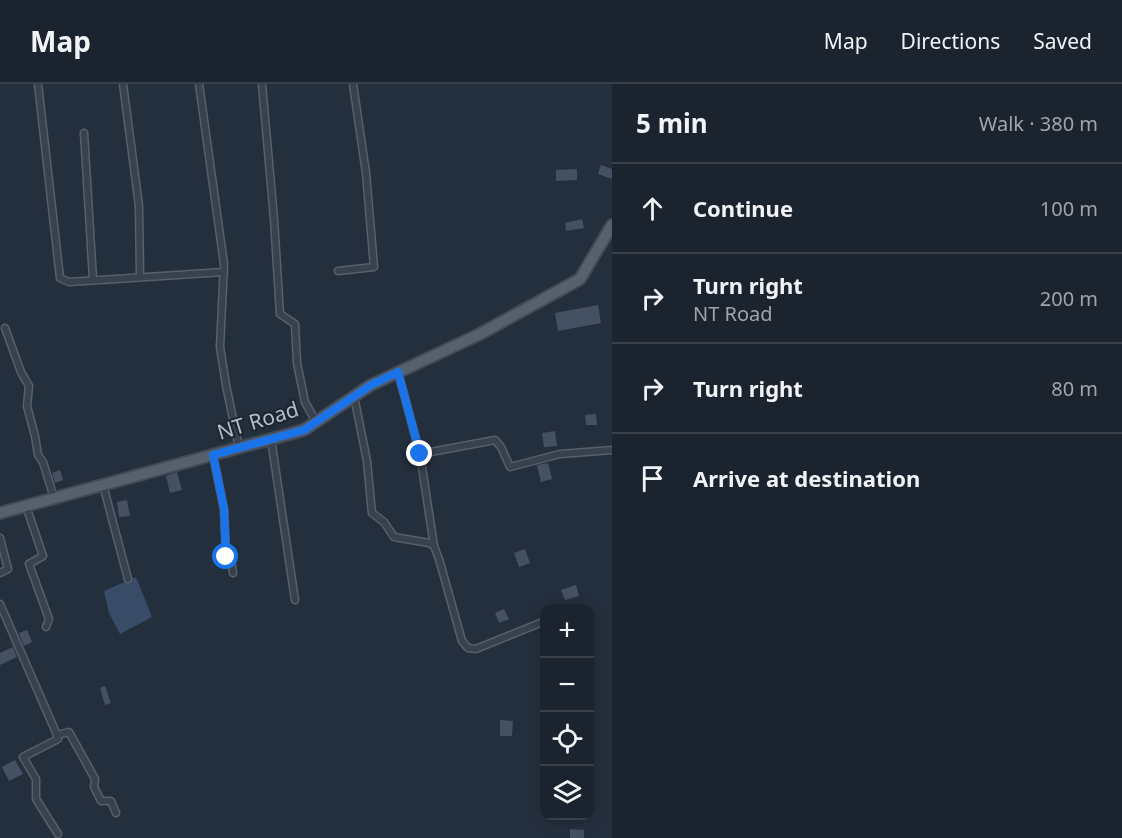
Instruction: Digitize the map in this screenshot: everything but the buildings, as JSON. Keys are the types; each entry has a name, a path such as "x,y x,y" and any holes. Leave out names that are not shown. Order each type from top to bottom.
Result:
{"main road":[{"name":"NT Road","path":"0,513 304,430 371,385 480,334 580,279 612,225"}],"street":[{"path":"38,84 60,278 69,282 224,272"},
{"path":"123,84 139,206 140,277"},
{"path":"199,84 224,272 220,346 239,448"},
{"path":"262,84 280,314 295,324 297,363 305,402 316,422"},
{"path":"338,271 374,267 366,173 353,84"},
{"path":"84,133 93,279"},
{"path":"5,328 21,372 29,386 27,406 38,455 43,462 54,498"},
{"path":"398,372 420,454 434,546 462,641 468,648 476,649 540,623"},
{"path":"354,396 367,461 372,513 384,522 394,537 429,543 434,546"},
{"path":"271,439 295,600"},
{"path":"420,454 495,440 501,447 510,467 560,454 612,450"},
{"path":"213,455 224,509 227,563 232,566 233,573"},
{"path":"103,485 128,579"},
{"path":"26,506 43,556 28,564 49,619 46,627"},
{"path":"0,538 8,569 0,573"},
{"path":"0,604 57,735 58,739 24,757 36,779 36,800 58,834"},
{"path":"57,735 69,732 95,779 94,787 100,801 111,801 116,813"}],"water":[{"path":"136,577 152,617 120,634 109,613 104,591"}],"route":[{"path":"226,557 224,509 213,455 304,430 371,385 398,372 420,454"}]}
